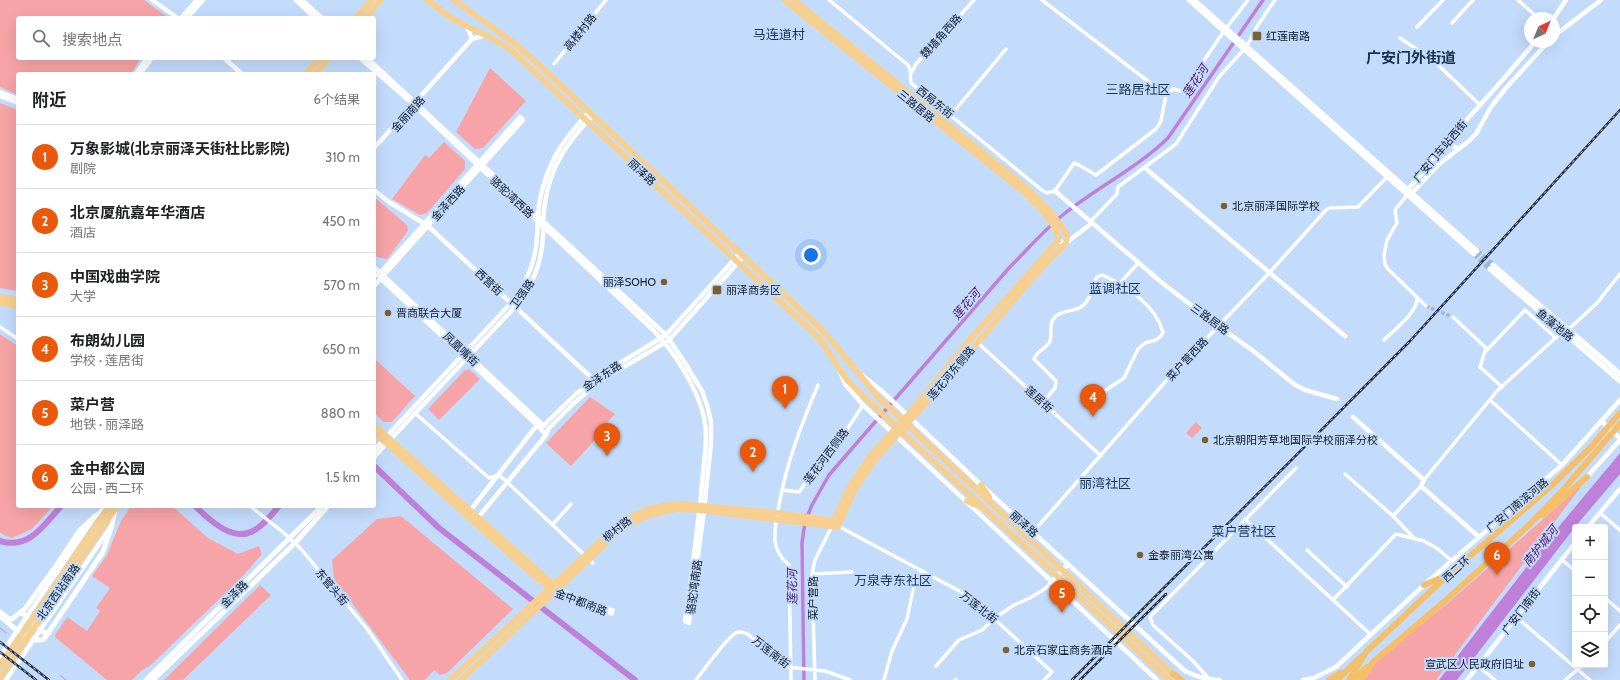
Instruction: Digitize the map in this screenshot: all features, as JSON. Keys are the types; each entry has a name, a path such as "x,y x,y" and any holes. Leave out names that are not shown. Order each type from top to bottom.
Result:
{"highway":[{"name":"西二环","path":"1350,680 1366,652 1448,575 1563,474 1605,431 1620,413"},
{"name":"西二环","path":"1361,680 1373,662 1446,600 1529,525 1563,490 1620,424"},
{"path":"1529,525 1560,502 1587,477"},
{"path":"1518,514 1532,492"},
{"path":"1424,585 1448,575"},
{"path":"1337,680 1366,652"},
{"path":"1350,680 1373,662"},
{"path":"1329,680 1351,665"},
{"path":"1173,674 1181,680"}],"main road":[{"path":"358,16 372,0"},
{"path":"367,16 381,0"},
{"name":"丽泽路","path":"427,0 447,15 467,27 510,49 819,338 852,385 870,407 896,427 1169,680"},
{"name":"丽泽路","path":"454,0 514,43 819,327 878,397 1173,674"},
{"name":"三路居路","path":"784,0 1020,189 1047,213"},
{"name":"三路居路","path":"794,0 1028,189 1047,213"},
{"path":"1189,0 1238,40 1409,192 1414,201 1476,252"},
{"path":"1194,0 1227,31"},
{"path":"1246,47 1388,176 1409,192"},
{"path":"308,72 318,60"},
{"path":"317,72 327,60"},
{"path":"1047,213 1062,227 1067,235 1066,243"},
{"path":"1047,213 1056,231 1058,241"},
{"name":"莲花河东侧路","path":"907,415 972,338 1058,241"},
{"name":"莲花河东侧路","path":"835,524 862,476 896,427 977,342 1036,274 1066,243"},
{"name":"鱼藻池路","path":"1620,374 1569,329 1492,267 1562,332 1578,343 1620,381"},
{"path":"0,297 16,300"},
{"path":"0,303 16,306"},
{"name":"金中都南路","path":"376,427 387,440 553,588"},
{"name":"金中都南路","path":"376,433 387,440"},
{"path":"376,453 387,440"},
{"path":"981,485 996,507"},
{"path":"966,501 986,510"},
{"name":"北京西站南路","path":"0,666 111,508"},
{"name":"北京西站南路","path":"0,678 111,508"},
{"name":"金泽路","path":"146,680 320,508"},
{"name":"金泽路","path":"153,680 295,543 326,508"},
{"name":"柳村路","path":"450,680 622,529 646,516 676,509 702,508 813,520 835,524"},
{"path":"0,612 12,620 22,613 80,530 95,516"},
{"path":"0,616 30,639 37,641 44,639 103,552 112,525"},
{"name":"柳村路","path":"461,680 530,610"},
{"path":"22,613 43,632 49,633"}],"street":[{"path":"152,0 175,16"},
{"path":"183,16 197,0"},
{"path":"189,16 203,0"},
{"path":"296,0 313,16"},
{"path":"302,0 320,16"},
{"name":"高楼村路","path":"554,64 606,0"},
{"name":"西局东街","path":"829,0 908,65 912,73 910,80 911,83 1043,191 1048,193 1054,191"},
{"name":"魏墙角西路","path":"912,73 916,64 974,0"},
{"path":"1042,0 1166,95"},
{"path":"1054,191 1074,163 1096,175 1152,133 1161,121 1166,95 1173,89 1181,91 1184,90 1248,0"},
{"path":"1058,241 1066,243 1091,223 1117,194 1118,188 1176,144 1220,77 1246,47 1256,28 1275,0"},
{"path":"1418,27 1443,0"},
{"path":"1452,23 1473,0"},
{"path":"1518,0 1531,12"},
{"path":"1558,12 1566,0"},
{"path":"1560,31 1601,0"},
{"path":"467,27 472,40"},
{"name":"金丽南路","path":"376,146 436,82 472,40 485,35"},
{"path":"1400,38 1433,60 1480,105"},
{"name":"广安门车站西街","path":"1409,192 1434,156 1448,139 1500,84 1530,48"},
{"name":"广安门车站西街","path":"1409,192 1439,164 1476,134 1491,107 1505,89 1543,48"},
{"path":"951,115 1006,49"},
{"path":"137,72 146,60"},
{"path":"142,72 150,60"},
{"path":"226,60 240,72"},
{"name":"骆驼湾西路","path":"362,60 415,104"},
{"name":"骆驼湾西路","path":"369,60 668,337"},
{"path":"1500,84 1504,85 1505,89"},
{"path":"0,92 16,98"},
{"path":"0,96 16,102"},
{"name":"金丽南路","path":"376,150 415,104"},
{"name":"卫强路","path":"513,305 525,285 533,265 540,219 540,200 554,159 567,136 591,114"},
{"name":"金泽西路","path":"378,275 426,225 521,119"},
{"path":"1448,139 1455,148 1460,148"},
{"path":"1145,168 1345,336"},
{"name":"菜户营西路","path":"1033,532 1166,382 1270,272 1326,210 1330,208 1358,208 1388,176"},
{"name":"三路居路","path":"1054,191 1156,278 1299,387 1337,399"},
{"name":"西营街","path":"376,192 389,202 426,225 595,381"},
{"path":"1409,192 1395,210 1397,223 1387,240 1384,255 1385,264 1387,268 1426,306"},
{"name":"卫强路","path":"387,440 530,286 538,269 542,245 543,226 540,219"},
{"name":"骆驼湾西路","path":"543,226 663,340"},
{"name":"金泽东路","path":"543,426 568,401 595,381 668,337 742,255"},
{"path":"1120,283 1139,262"},
{"path":"1569,329 1597,303 1620,274"},
{"name":"凤凰嘴街","path":"378,275 465,356 546,435"},
{"path":"1043,402 1055,388 1056,381 1034,359 1035,354 1049,342 1051,336 1050,326 1055,317 1058,314 1082,307 1092,292 1097,277 1102,275 1120,283 1145,304 1157,319 1163,332 1156,340 1145,343 1138,349 1124,378 1106,390 1093,410"},
{"path":"1384,340 1397,330 1411,312 1418,302 1417,296"},
{"path":"1502,387 1480,367 1486,351 1524,310 1556,338"},
{"path":"1453,317 1486,348 1486,351"},
{"path":"0,327 16,338"},
{"path":"1393,516 1421,486 1424,480 1490,400 1502,387 1562,332"},
{"name":"骆驼湾南路","path":"663,340 689,380 702,407 707,435 702,508 685,620 689,623 712,432 708,408 697,382 668,337"},
{"name":"莲居街","path":"977,342 1101,456"},
{"name":"卫强路","path":"387,440 415,413 465,356"},
{"name":"凤凰嘴街","path":"465,356 543,426 549,428"},
{"name":"丽泽路","path":"839,367 845,384 863,405 870,407 892,432 1157,680"},
{"name":"丽泽路","path":"854,369 883,392 981,485 1185,671 1209,680 1220,680"},
{"name":"金泽东路","path":"482,514 546,435 549,428 595,381"},
{"path":"791,680 789,565 779,552 776,542 777,516 795,440 818,385"},
{"path":"1490,400 1562,465"},
{"name":"广安门南滨河路","path":"1303,680 1314,678 1336,667 1424,585 1562,465 1620,400"},
{"name":"莲花河西侧路","path":"782,490 799,492 817,466 844,434 863,405"},
{"path":"415,413 489,478 499,475"},
{"path":"1353,417 1424,480"},
{"path":"1587,477 1620,439 1601,421"},
{"path":"473,507 537,425 543,426"},
{"path":"1209,680 1193,661 1153,625 1150,618 1296,468"},
{"path":"1345,474 1393,516 1414,538"},
{"path":"499,475 589,559"},
{"path":"1421,486 1479,537"},
{"path":"1593,524 1620,489"},
{"path":"1591,524 1620,493"},
{"path":"553,524 571,504"},
{"path":"0,656 95,516 110,508"},
{"path":"6,680 112,525 112,508"},
{"name":"东管头街","path":"252,508 295,543 368,630 402,680"},
{"path":"1601,514 1620,530"},
{"path":"1245,519 1370,634"},
{"name":"万莲北街","path":"835,524 970,597 995,618 1052,672 1044,680"},
{"name":"菜户营路","path":"815,680 813,669 812,574 815,560 835,524"},
{"path":"1333,600 1396,534 1402,525"},
{"path":"1396,534 1424,541 1438,549 1452,561"},
{"name":"广安门南街","path":"1467,680 1479,667 1572,547"},
{"name":"广安门南街","path":"1562,560 1572,549"},
{"path":"1307,550 1347,587"},
{"path":"1562,560 1572,568"},
{"path":"936,666 959,640 982,630 995,618 1014,605 1030,598 1046,588 1068,564"},
{"path":"884,680 892,651 907,619 913,590 922,571"},
{"path":"812,574 852,572"},
{"name":"金中都南路","path":"553,588 613,610 612,614 553,588"},
{"path":"1608,601 1620,611"},
{"path":"1517,618 1590,680"},
{"path":"1608,639 1620,625"},
{"name":"万莲南街","path":"696,680 730,638 739,632 746,633 782,664 796,669 813,669"},
{"path":"1479,667 1495,680"},
{"name":"广安门南街","path":"1471,680 1479,667"},
{"path":"813,669 825,671 850,680"},
{"path":"1565,680 1573,672 1578,670"}],"shaded area":[{"path":"0,0 144,0 166,16 16,16 16,60 140,60 132,72 16,72 16,94 0,87"},
{"path":"490,68 526,101 483,148 475,149 456,132"},
{"path":"0,103 16,109 16,291 0,288"},
{"path":"444,142 465,161 465,169 427,213 420,215 392,199 425,155 429,158"},
{"path":"376,199 407,225 408,231 387,259 377,257"},
{"path":"0,334 16,345 16,508 51,508 32,529 12,538 0,532"},
{"path":"376,360 415,396 392,422 384,422 376,415"},
{"path":"469,369 480,379 439,420 428,409 465,370"},
{"path":"590,397 615,414 607,423 618,433 605,446 596,439 571,466 546,443"},
{"path":"1196,422 1202,428 1192,438 1186,433"},
{"path":"1620,453 1620,474 1578,524 1572,524 1572,531 1457,680 1439,680 1546,542"},
{"path":"1583,484 1436,680 1361,680 1373,662 1448,603"},
{"path":"130,508 174,508 208,538 238,554 259,546 262,554 242,577 152,664 141,671 132,680 107,680 56,638 55,635 67,617 87,631 100,611 96,608 110,588 92,576 107,555 121,521"},
{"path":"401,516 513,609 447,673 440,675 434,670 425,680 410,680 334,579 332,560 377,519"},
{"path":"260,585 271,595 183,680 164,680"}],"waterway":[{"name":"莲花河","path":"804,680 802,543 805,522 812,505 829,475 1009,268 1043,233 1077,204 1143,159 1168,138 1263,0"},
{"path":"376,468 439,528 635,680"},
{"path":"0,541 10,543 28,539 42,528 59,508"},
{"path":"197,508 216,525 233,533 242,534 251,532 259,527 277,508"},
{"path":"0,628 6,633"},
{"path":"61,676 66,680"}],"tunnel":[{"path":"1477,251 1493,265"},
{"path":"1474,254 1490,269"},
{"path":"1426,306 1453,317"}],"railway":[{"path":"1072,680 1410,341 1620,110"},
{"path":"1080,680 1166,594"},
{"path":"0,642 49,680"},
{"path":"0,652 36,680"}],"place":[{"name":"红莲南路","path":"1257,36"},
{"name":"北京丽泽国际学校","path":"1224,206"},
{"name":"丽泽SOHO","path":"664,282"},
{"name":"丽泽商务区","path":"717,290"},
{"name":"晋商联合大厦","path":"388,313"},
{"name":"万象影城(北京丽泽天街杜比影院)","path":"785,409"},
{"name":"布朗幼儿园","path":"1093,417"},
{"name":"北京朝阳芳草地国际学校丽泽分校","path":"1205,440"},
{"name":"中国戏曲学院","path":"607,456"},
{"name":"北京厦航嘉年华酒店","path":"753,472"},
{"name":"金泰丽湾公寓","path":"1140,555"},
{"name":"金中都公园","path":"1497,575"},
{"name":"菜户营","path":"1062,613"},
{"name":"北京石家庄商务酒店","path":"1006,650"},
{"name":"宣武区人民政府旧址","path":"1532,664"}],"district":[{"name":"马连道村","path":"779,34"},
{"name":"广安门外街道","path":"1411,58"},
{"name":"三路居社区","path":"1138,89"},
{"name":"蓝调社区","path":"1115,288"},
{"name":"丽湾社区","path":"1105,483"},
{"name":"菜户营社区","path":"1244,531"},
{"name":"万泉寺东社区","path":"893,580"}],"water label":[{"name":"南护城河","path":"1540,546"}]}
